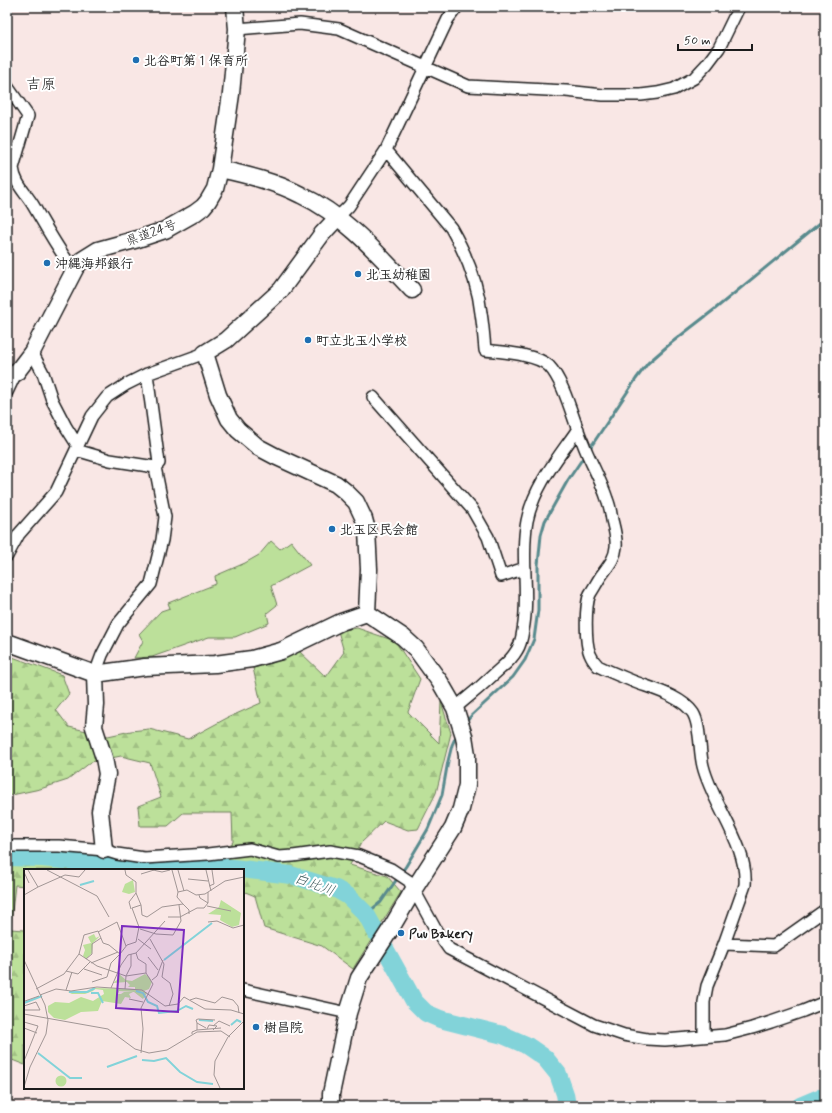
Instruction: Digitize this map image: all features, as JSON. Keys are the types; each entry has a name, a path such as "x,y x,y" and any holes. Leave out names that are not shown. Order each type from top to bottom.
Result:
{"street":[{"name":"県道24号","path":"11,375 32,352 74,270 82,260 98,250 165,230 196,213 203,207 214,189 220,169 231,94 238,29 235,7"},
{"path":"7,556 19,534 56,492 92,416 106,397 147,374 205,353 226,340 281,290 322,234 349,206 386,150 448,19 458,7"},
{"path":"238,29 300,24 339,29 468,86 566,91 603,95 641,95 674,89 694,78 719,48 739,7"},
{"path":"7,86 28,116 13,168 14,176 17,184 31,202 62,254 74,270"},
{"path":"386,150 451,228 459,242 476,286 481,312 485,350 528,356 540,360 548,365 556,376 564,392 582,443 608,499 616,546 614,558 600,577 589,596 586,624 589,654 598,666 673,697 693,713 697,725 703,766 712,792 738,847 745,876 745,885 707,986 704,1002 704,1036"},
{"path":"220,169 251,176 279,185 301,194 320,205 361,237 412,290"},
{"path":"32,352 43,374 52,400 77,448 110,460 155,467"},
{"path":"205,353 218,395 229,419 238,430 258,447 274,456 336,484 356,502 364,519 367,530 368,613"},
{"path":"147,374 159,464 155,467"},
{"path":"7,392 11,375"},
{"path":"373,397 472,509 488,537 501,576 525,568"},
{"path":"457,711 511,659 521,642 525,619 526,529 531,507 535,495 546,475 578,429"},
{"path":"104,850 100,811 107,774 104,758 94,727 96,674 102,655 118,624 152,584 162,540 164,516 155,467"},
{"path":"7,642 96,674 145,667 215,664 252,659 281,651 341,622 368,613"},
{"path":"331,1106 331,1094 348,1013 359,978 390,930 411,885 453,828 461,809 467,785 468,773 464,736 457,711 440,682 416,649 403,637 368,613"},
{"path":"7,846 59,846 104,850 117,854 144,858 208,854 250,849 278,857 330,850 359,856 391,868 411,885 437,932 449,949 594,1025 624,1035 665,1040 725,1035 752,1028 825,1002"},
{"path":"724,944 774,946 825,910"},
{"path":"244,990 348,1013"}],"green space":[{"path":"271,541 280,549 291,541 310,565 271,586 277,605 267,613 269,623 235,637 209,637 152,657 134,658 143,641 139,634 161,611 170,608 168,603 216,584 215,576 259,555"},
{"path":"357,628 395,641 420,679 408,712 439,743 441,702 451,733 436,793 418,829 408,830 384,821 361,843 350,865 387,876 401,892 353,969 322,946 264,928 255,896 244,891 244,869 24,869 24,886 15,885 10,929 24,930 24,1065 7,1058 7,852 105,860 166,863 211,861 233,842 232,813 183,813 168,826 140,826 138,806 161,797 150,763 121,756 91,762 68,780 40,789 7,796 7,655 62,675 69,694 56,710 69,727 108,736 149,729 188,739 227,718 261,703 253,668 272,663 298,650 326,677 344,652 338,631"}],"waterway":[{"path":"588,451 648,363 825,219"},
{"path":"465,723 513,677 525,660 534,639 538,610 538,565 541,535 545,521 568,480 585,455"},
{"path":"366,914 381,902 406,866 428,829 442,795 448,761 452,745 457,734"},
{"name":"白比川","path":"7,857 42,858 104,864 162,867 241,869"},
{"name":"白比川","path":"244,869 291,875 336,889 348,896 366,914 414,1001 426,1013 440,1019 503,1035 526,1045 545,1058 558,1074 565,1094 567,1106"},
{"name":"白比川","path":"819,1098 825,1094"},
{"name":"白比川","path":"800,1106 819,1098"}],"place":[{"name":"北谷町第１保育所","path":"136,60"},
{"name":"沖縄海邦銀行","path":"47,263"},
{"name":"北玉幼稚園","path":"358,274"},
{"name":"町立北玉小学校","path":"308,340"},
{"name":"北玉区民会館","path":"332,529"},
{"name":"Puu Bakery","path":"401,933"},
{"name":"樹昌院","path":"256,1027"}],"district":[{"name":"吉原","path":"41,84"}]}
